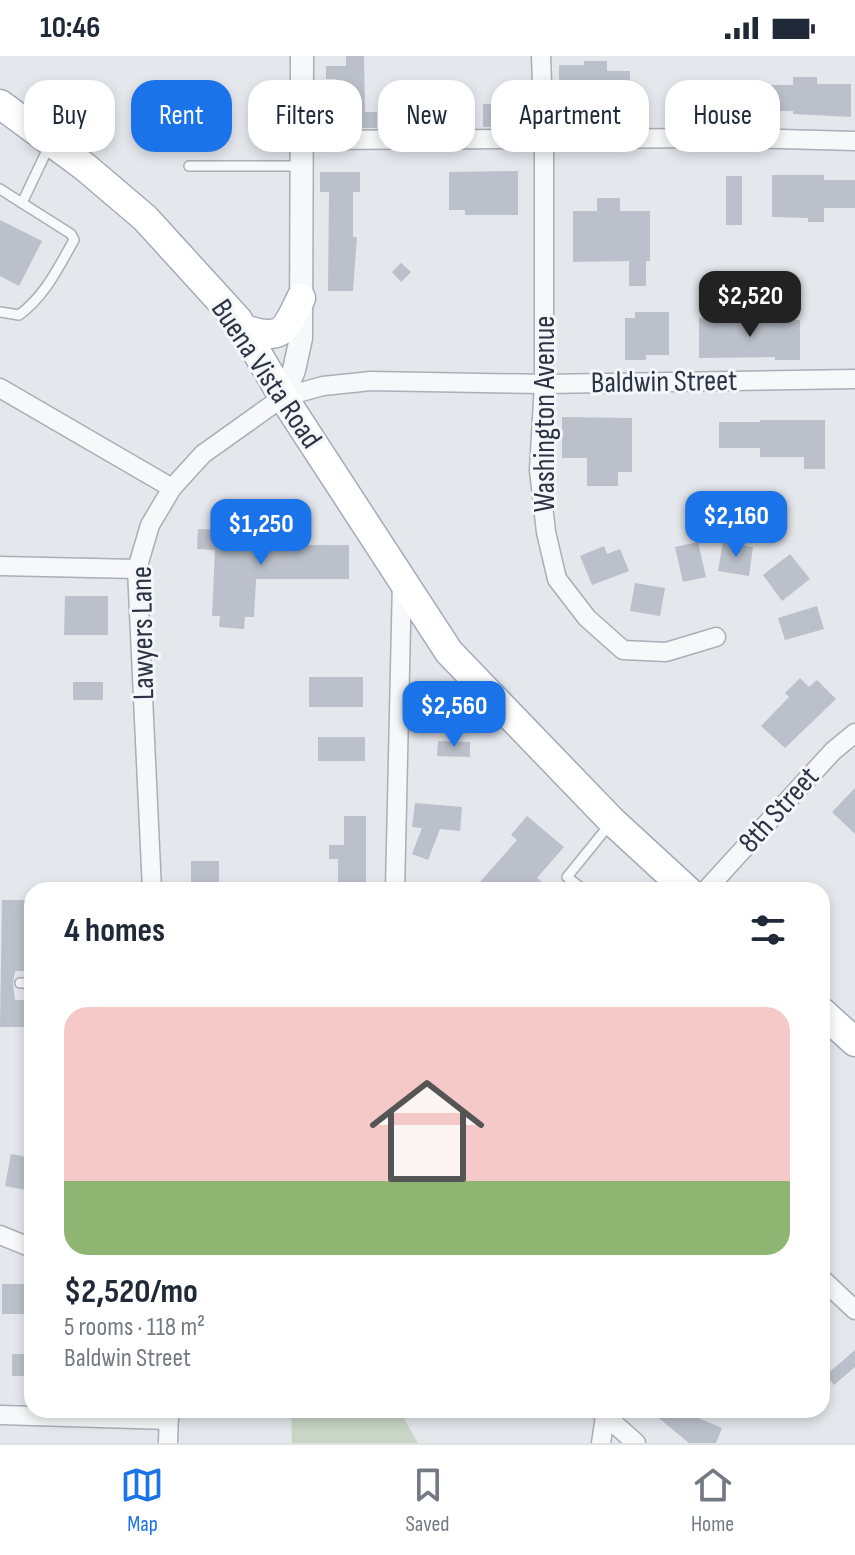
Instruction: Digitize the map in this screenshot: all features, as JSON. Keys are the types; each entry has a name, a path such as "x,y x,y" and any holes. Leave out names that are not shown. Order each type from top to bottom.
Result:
{"main road":[{"name":"Buena Vista Road","path":"0,104 24,121"},
{"name":"Buena Vista Road","path":"65,152 145,218 243,329 283,397 449,652 612,821 678,882"},
{"path":"243,329 273,335 287,328 301,298"},
{"path":"830,1019 855,1042"}],"street":[{"path":"302,56 302,80"},
{"name":"Washington Avenue","path":"541,56 542,80"},
{"path":"362,139 491,138"},
{"path":"649,139 855,141"},
{"path":"283,397 294,370 301,338 301,152"},
{"name":"Washington Avenue","path":"544,152 544,384 539,470 546,532 557,579 587,618 623,650 666,652 716,637"},
{"name":"Baldwin Street","path":"283,397 323,386 371,381 544,384 855,379"},
{"path":"0,388 172,488"},
{"name":"Lawyers Lane","path":"152,882 137,569 150,525 172,488 203,454 283,397"},
{"path":"0,566 137,569"},
{"path":"399,882 402,580"},
{"name":"8th Street","path":"713,882 833,751 855,733"},
{"path":"0,1235 24,1245"},
{"path":"830,1287 855,1310"},
{"path":"0,1415 24,1415"},
{"path":"168,1443 169,1418"},
{"path":"601,1443 603,1418"},
{"path":"610,1418 636,1443"}],"lane":[{"path":"22,203 47,152"},
{"path":"189,166 301,166"},
{"path":"0,189 71,234 74,240 47,288 33,305 19,315 0,312"},
{"path":"574,882 567,877 612,821"}],"green space":[{"path":"291,1418 404,1418 418,1443 292,1443"}],"building":[{"path":"346,56 364,56 365,112 377,112 377,128 362,128 362,80 326,79 326,66 346,66"},
{"path":"584,61 607,61 607,71 630,71 630,80 559,80 559,65 584,65"},
{"path":"793,77 817,77 817,84 851,84 851,117 780,111 780,85 793,85"},
{"path":"483,104 491,104 491,127 483,127"},
{"path":"518,171 518,215 465,215 465,210 449,210 449,172"},
{"path":"320,172 360,172 360,192 353,192 353,237 357,237 353,291 328,291 329,192 320,192"},
{"path":"772,175 824,175 824,180 855,180 855,208 824,208 824,222 808,222 808,218 772,217"},
{"path":"726,176 742,176 742,225 726,225"},
{"path":"597,198 620,198 620,211 650,211 650,261 646,261 646,286 629,286 629,261 573,262 573,211 597,211"},
{"path":"0,220 42,241 19,286 0,276"},
{"path":"401,263 411,272 401,282 392,272"},
{"path":"635,312 669,312 669,355 646,355 646,360 625,360 625,318 635,318"},
{"path":"699,318 713,318 713,321 800,320 800,360 775,360 775,357 699,358"},
{"path":"562,417 632,418 632,472 618,472 618,486 587,486 587,458 562,458"},
{"path":"825,420 825,469 804,469 804,457 760,457 760,448 719,448 719,422"},
{"path":"224,522 258,523 257,545 349,545 349,579 256,579 254,617 245,617 244,629 219,627 220,616 212,616 215,550 197,549 198,529 224,530"},
{"path":"698,542 706,577 683,582 675,547"},
{"path":"723,542 753,547 749,576 718,571"},
{"path":"604,546 607,554 620,549 629,571 592,585 580,556"},
{"path":"790,554 810,579 782,601 763,575"},
{"path":"635,583 665,588 660,616 630,611"},
{"path":"65,596 108,596 108,635 64,635"},
{"path":"817,606 824,629 785,640 778,618"},
{"path":"309,677 363,677 363,707 309,707"},
{"path":"800,678 809,687 817,680 836,699 785,748 761,726 789,697 785,693"},
{"path":"73,682 103,682 103,700 73,700"},
{"path":"318,737 365,737 365,761 318,761"},
{"path":"438,741 470,742 470,757 437,756"},
{"path":"855,788 855,834 832,812"},
{"path":"415,803 462,807 460,831 440,829 428,860 412,854 422,828 412,827"},
{"path":"344,816 366,816 366,882 338,882 338,859 329,859 329,845 344,845"},
{"path":"527,816 564,847 537,878 542,882 480,882 517,840 511,835"},
{"path":"191,861 219,861 219,882 191,882"},
{"path":"2,900 24,900 24,971 15,971 13,984 15,1000 24,1000 24,1027 0,1027"},
{"path":"11,1154 24,1156 24,1190 5,1186"},
{"path":"2,1284 24,1284 24,1314 2,1314"},
{"path":"855,1350 855,1367 834,1385 830,1380 830,1372"},
{"path":"12,1354 24,1354 24,1376 12,1376"},
{"path":"659,1418 698,1418 722,1428 716,1443 689,1443"}]}
